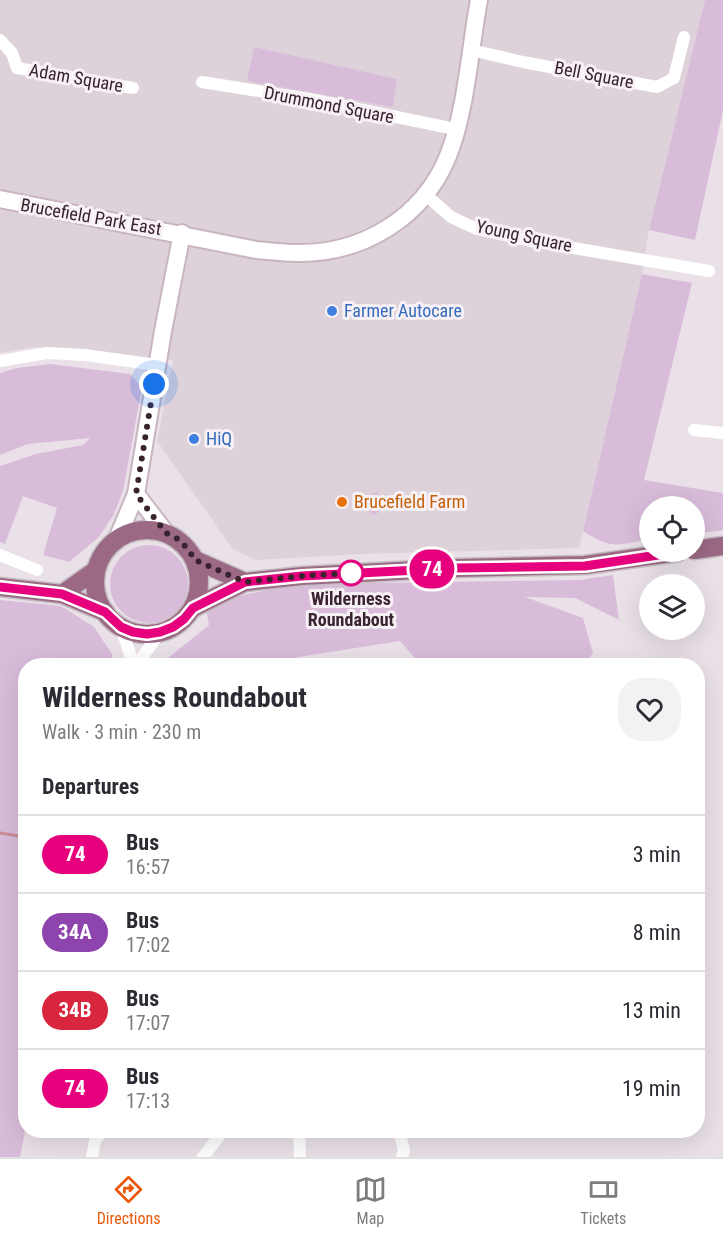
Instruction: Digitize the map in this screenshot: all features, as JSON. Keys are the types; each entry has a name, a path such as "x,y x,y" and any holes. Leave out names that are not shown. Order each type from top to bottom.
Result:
{"main road":[{"path":"149,529 178,539 188,549 195,560 200,576 199,593 193,608 184,619 173,627 147,634 121,627 105,612 98,599 95,585 96,570 104,553 117,539 132,532 149,529"},
{"path":"705,548 723,546"},
{"path":"193,608 245,582 302,576 456,568 585,566 639,558"},
{"path":"195,560 245,582"},
{"path":"62,594 96,570"},
{"path":"0,587 62,594 105,612"}],"street":[{"name":"Brucefield Park East","path":"0,199 182,233 256,250 297,253 341,248 384,231 426,195 438,177 448,155 471,50 479,0"},
{"name":"Bell Square","path":"471,50 657,87 674,78 684,37"},
{"name":"Adam Square","path":"0,40 12,53 17,68 133,88"},
{"name":"Drummond Square","path":"202,82 309,99 455,129"},
{"name":"Young Square","path":"426,195 451,217 477,229 526,240 709,271"},
{"path":"117,539 136,494 182,233"},
{"path":"0,361 47,353 84,355 157,365"},
{"path":"694,430 723,434"},
{"path":"136,494 166,533"},
{"path":"0,555 37,570"},
{"path":"121,627 132,658"},
{"path":"141,658 160,632"},
{"path":"92,1157 97,1138"},
{"path":"203,1157 218,1138"},
{"path":"299,1138 300,1157"},
{"path":"401,1138 404,1150 402,1157"}],"shaded area":[{"path":"0,0 705,0 649,230 642,274 579,548 362,554 255,560 232,548 157,441 173,360 35,347 0,353"},
{"path":"705,0 723,0 723,110 695,240 649,230"},
{"path":"254,47 397,79 393,107 247,81"},
{"path":"642,274 692,283 644,480 723,493 723,530 705,533 705,496 639,496 639,541 608,543 583,531"},
{"path":"50,364 130,374 142,387 123,491 114,514 99,537 69,562 43,555 57,508 23,496 5,544 0,542 0,466 36,454 83,445 90,438 28,444 0,455 0,373 17,368"},
{"path":"377,491 386,507 373,516 364,500"},
{"path":"149,545 164,548 177,556 185,569 188,584 185,599 177,612 164,620 149,623 134,620 121,612 113,599 110,584 113,569 121,556 134,548"},
{"path":"613,575 619,620 575,598 525,597 583,618 593,653 589,658 415,658 400,641 297,658 168,658 209,625 206,609 238,596 298,584 580,580"},
{"path":"0,600 61,606 94,627 112,654 112,658 18,658 18,1138 24,1138 20,1157 0,1157"}],"waterway":[{"path":"0,833 18,836"}],"bus line":[{"name":"74","path":"0,587 62,594 105,612 121,627 147,634 173,627 193,608 245,582 302,576 456,568 585,566 639,558"}],"place":[{"name":"Farmer Autocare","path":"332,311"},
{"name":"HiQ","path":"194,439"},
{"name":"Brucefield Farm","path":"342,502"},
{"name":"Wilderness Roundabout","path":"351,573"}],"route":[{"path":"154,384 136,494 166,533 178,539 195,560 245,582 351,573"}]}
